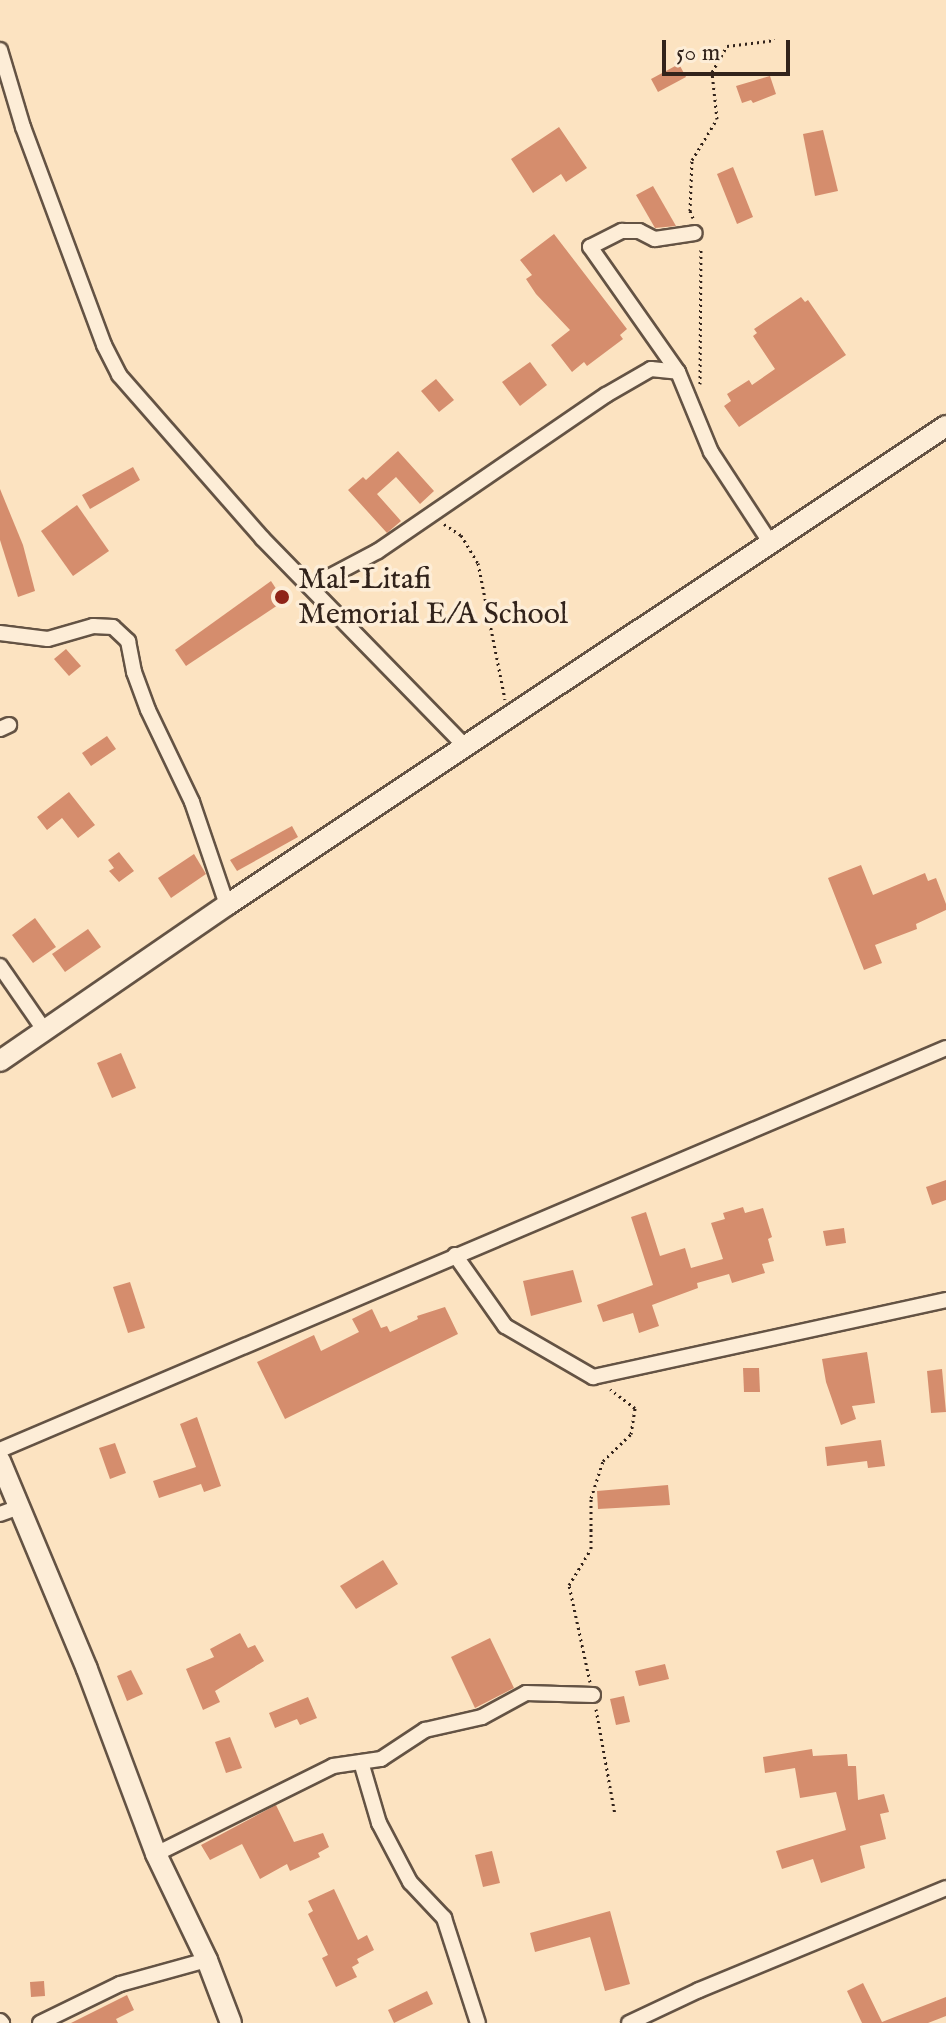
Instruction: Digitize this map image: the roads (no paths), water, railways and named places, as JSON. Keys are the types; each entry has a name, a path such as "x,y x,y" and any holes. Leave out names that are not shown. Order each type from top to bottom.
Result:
{"main road":[{"path":"0,1061 227,905 946,426"},
{"path":"0,1461 9,1510 87,1669 156,1854 207,1960 231,2023"}],"street":[{"path":"0,50 23,127 104,345 119,375 262,538 465,746"},
{"path":"695,228 655,239 639,231 622,231 590,247 678,372 711,452 770,542"},
{"path":"310,587 378,551 606,395 651,369 678,372"},
{"path":"0,633 48,639 93,626 113,627 128,641 134,672 148,710 192,802 227,905"},
{"path":"0,966 45,1031"},
{"path":"0,1450 946,1048"},
{"path":"455,1255 505,1326 593,1377 946,1300"},
{"path":"156,1854 333,1766 381,1759 425,1730 482,1717 526,1693 593,1695"},
{"path":"361,1762 385,1835 410,1882 444,1918 478,2023"},
{"path":"629,2023 699,1990 946,1888"},
{"path":"40,2023 120,1984 207,1960"}],"place":[{"name":"Mal-Litafi Memorial E/A School","path":"282,597"}]}
